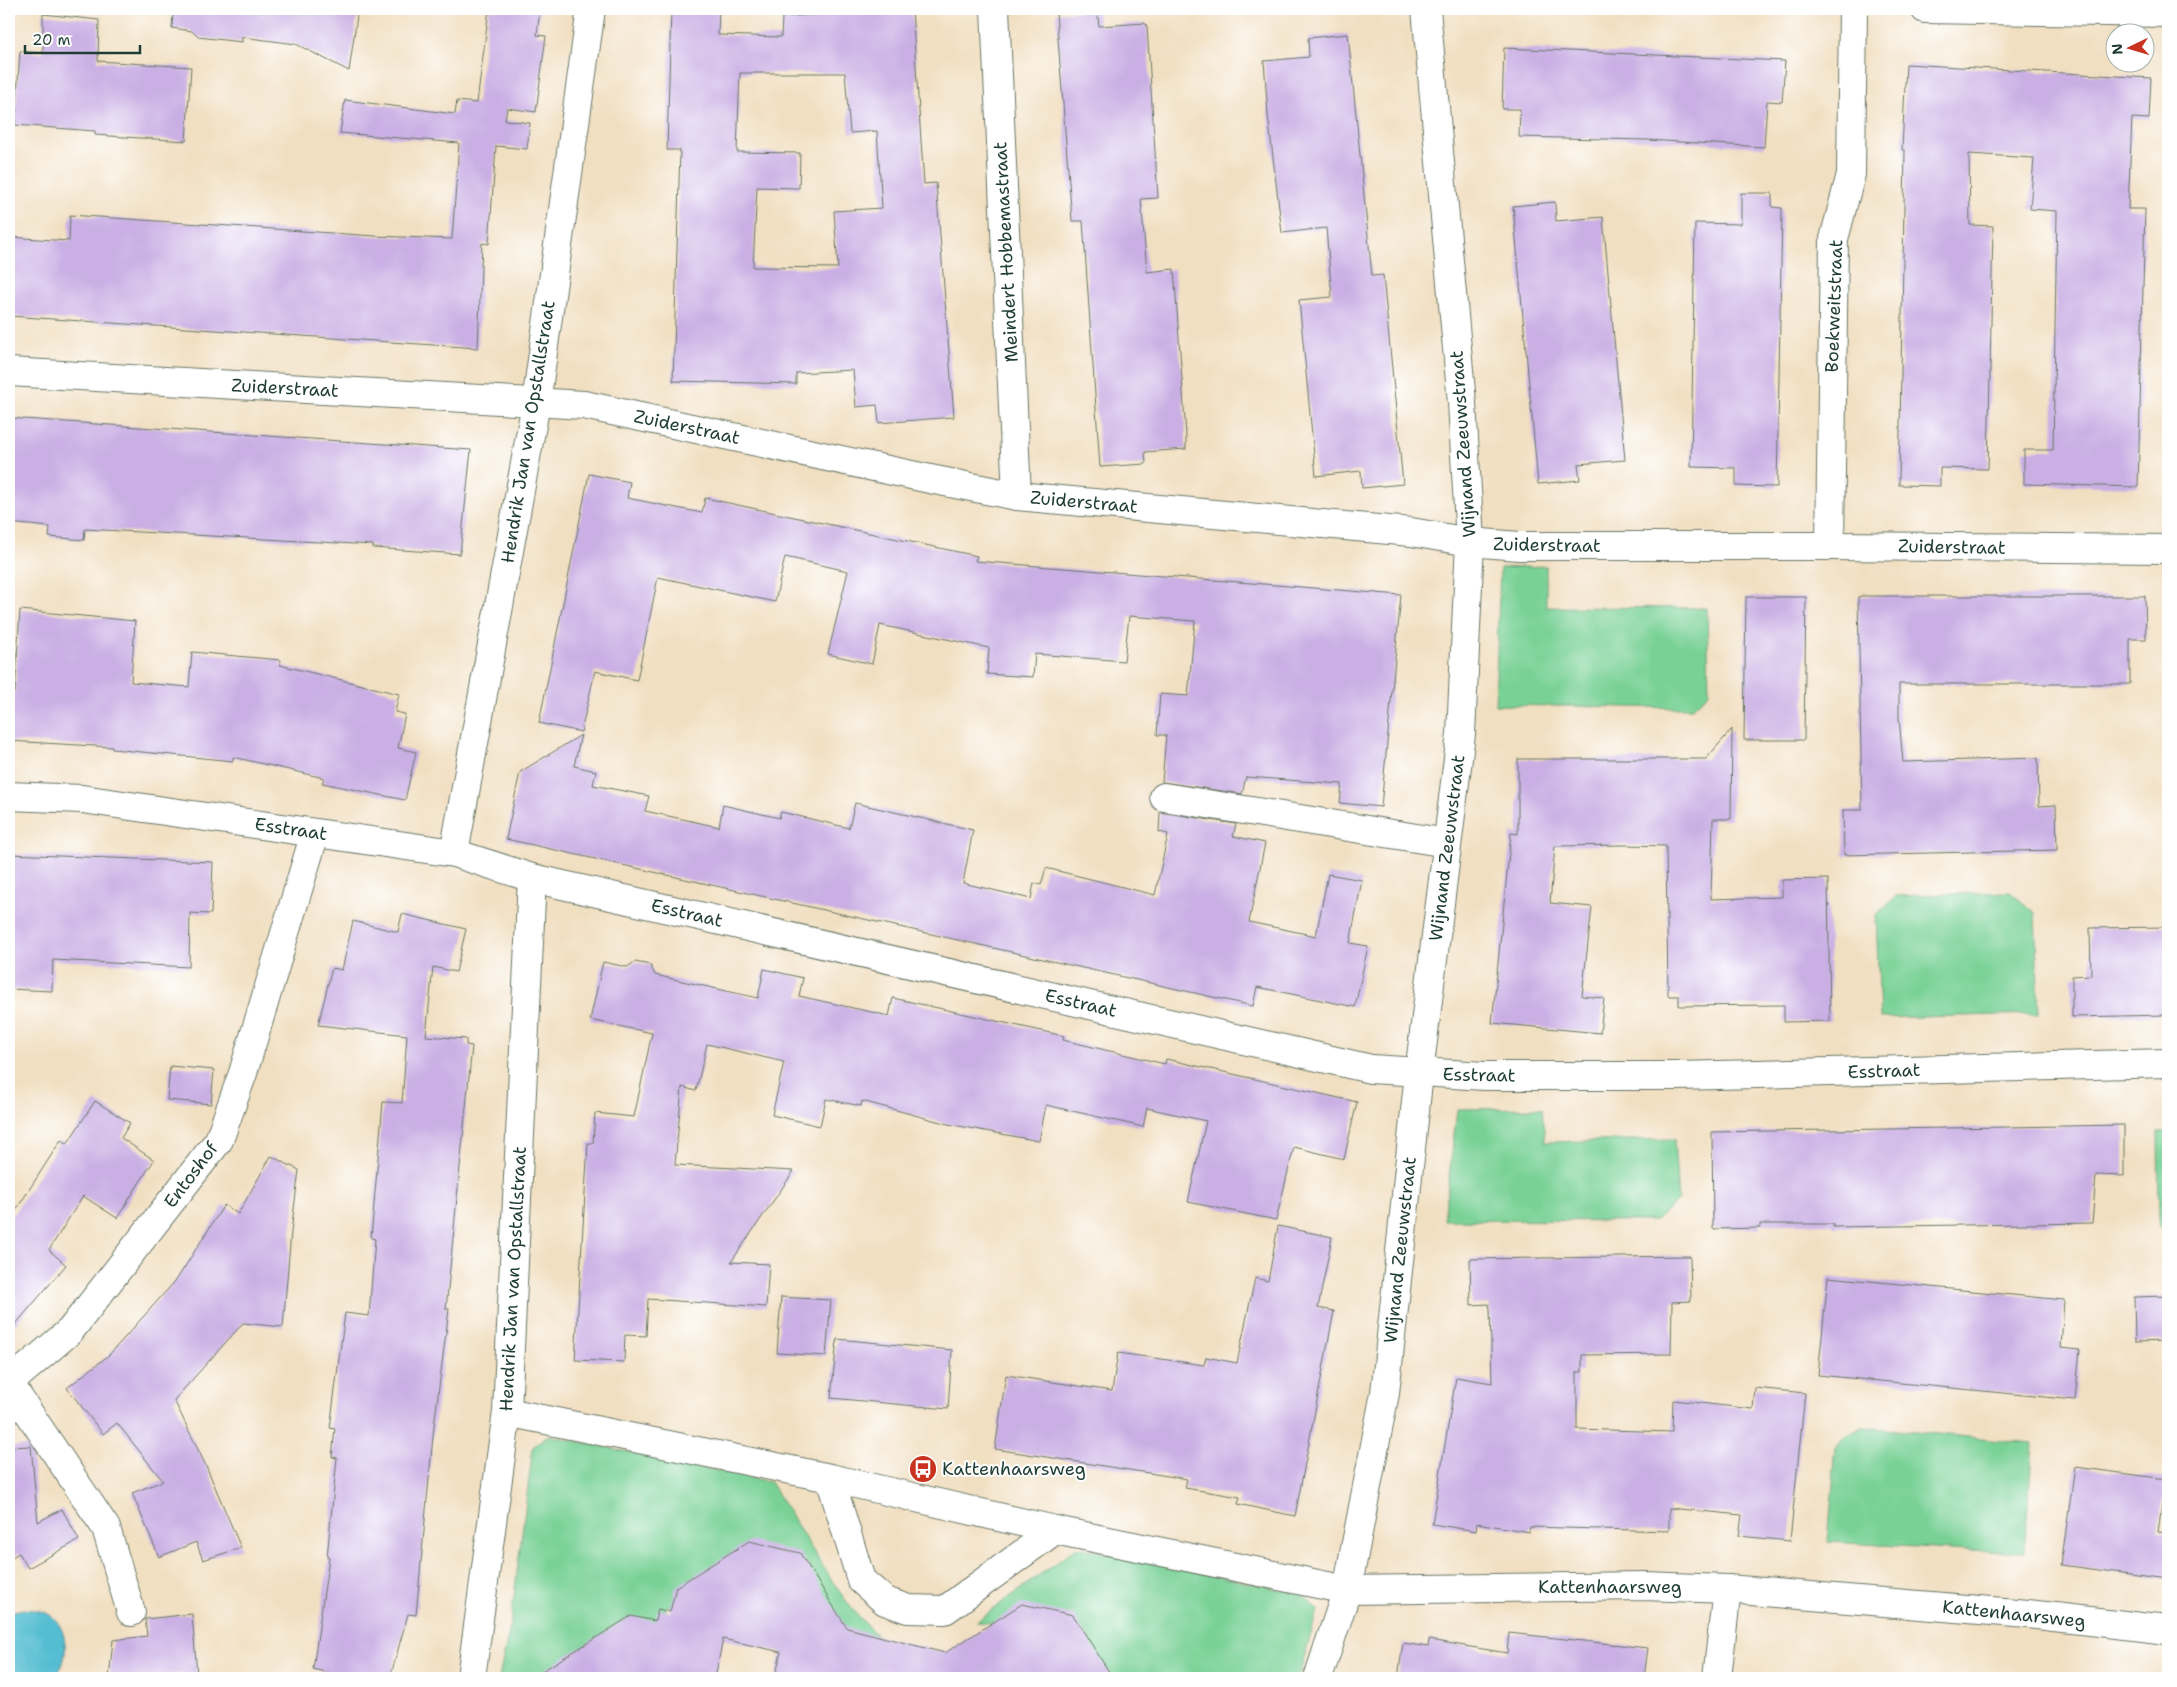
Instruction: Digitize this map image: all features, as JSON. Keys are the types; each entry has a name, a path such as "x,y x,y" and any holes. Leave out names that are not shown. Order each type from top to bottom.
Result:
{"street":[{"name":"Hendrik Jan van Opstallstraat","path":"454,853 536,403 591,9"},
{"name":"Meindert Hobbemastraat","path":"995,9 1017,496"},
{"name":"Wijnand Zeeuwstraat","path":"1318,1678 1347,1590 1385,1393 1419,1074 1461,734 1470,542 1462,403 1426,9"},
{"name":"Boekweitstraat","path":"1830,546 1834,239 1851,174 1854,9"},
{"path":"1925,9 2168,13"},
{"name":"Zuiderstraat","path":"9,372 536,403 584,404 930,480 1017,496 1411,532 1470,542 1518,546 1830,546 2168,550"},
{"name":"Esstraat","path":"9,796 82,799 454,853 532,878 1371,1069 1419,1074 1678,1076 2168,1063"},
{"path":"1164,797 1447,843"},
{"name":"Entoshof","path":"131,1612 106,1528 9,1383 70,1331 219,1140 243,1073 315,833"},
{"name":"Hendrik Jan van Opstallstraat","path":"471,1678 507,1412 532,878"},
{"name":"Kattenhaarsweg","path":"507,1412 830,1478 1055,1530 1347,1590 1644,1586 1727,1589 2028,1614 2168,1630"},
{"path":"830,1478 861,1580 885,1601 908,1609 945,1610 1055,1530"},
{"path":"1717,1678 1727,1589"}],"green space":[{"path":"1546,566 1546,607 1707,608 1709,693 1692,708 1495,705 1500,568"},
{"path":"2010,892 2035,913 2039,1014 1880,1018 1876,915 1896,896"},
{"path":"1542,1108 1545,1142 1674,1139 1678,1200 1656,1221 1444,1220 1457,1109"},
{"path":"2158,1132 2168,1132 2168,1235 2159,1226"},
{"path":"1863,1427 2033,1443 2024,1553 1828,1542 1836,1447 1841,1438"},
{"path":"548,1435 770,1482 832,1581 852,1609 880,1639 869,1671 730,1569 666,1608 659,1655 608,1648 571,1678 499,1678 510,1627 533,1447"},
{"path":"1077,1547 1302,1594 1318,1610 1298,1678 1101,1678 1076,1640 1041,1626 976,1622"}],"water":[{"path":"24,1609 44,1612 59,1624 63,1633 65,1653 63,1663 53,1678 9,1678 9,1612"}],"building":[{"path":"167,9 358,9 349,71 296,44 242,37 242,42 198,37 192,31 172,28 173,14"},
{"path":"489,9 540,9 537,35 546,36 536,112 507,108 505,120 530,123 527,149 496,146 489,244 482,243 478,348 9,316 9,237 69,241 70,215 375,236 452,239 459,143 340,133 345,100 455,114 457,101 477,103"},
{"path":"671,9 719,9 718,35 781,37 782,17 866,11 866,9 912,9 924,184 936,183 954,417 879,423 877,405 856,407 853,370 796,373 796,384 673,381 680,150 667,150","holes":["740,73 845,73 850,133 877,131 882,208 834,211 838,268 753,267 757,187 799,188 800,153 737,152"]},
{"path":"1097,10 1099,26 1145,23 1147,26 1158,198 1141,199 1147,272 1174,269 1186,435 1186,449 1145,452 1146,464 1100,467 1083,221 1072,221 1056,13"},
{"path":"43,14 99,20 98,61 191,67 186,141 95,135 95,131 15,125 20,51 43,53"},
{"path":"1348,34 1372,276 1383,275 1403,484 1362,488 1361,471 1316,476 1299,300 1332,297 1326,228 1282,233 1268,115 1264,61 1309,57 1308,38"},
{"path":"1504,48 1785,61 1782,102 1767,101 1764,147 1647,140 1519,137 1520,109 1502,109"},
{"path":"1906,64 2151,78 2149,119 2132,118 2128,209 2145,209 2138,487 2024,484 2024,450 2053,450 2057,211 2030,209 2034,158 1969,154 1970,225 1993,226 1988,469 1940,468 1940,486 1899,485 1905,150 1902,150"},
{"path":"1741,193 1772,193 1772,207 1782,208 1777,487 1736,486 1736,468 1691,467 1695,223 1741,224"},
{"path":"1555,202 1556,221 1603,217 1625,460 1578,464 1580,480 1538,484 1513,206"},
{"path":"9,418 471,450 460,554 373,548 373,545 85,529 84,540 49,537 50,527 9,523"},
{"path":"589,474 630,482 627,498 702,513 705,498 977,556 975,561 1401,595 1381,807 1340,803 1342,784 1246,777 1242,794 1162,782 1166,735 1157,735 1160,694 1188,696 1195,621 1129,616 1124,661 1035,654 1033,677 987,674 989,648 880,625 872,664 828,654 848,571 785,557 775,602 658,577 637,680 595,671 581,732 539,723"},
{"path":"2145,596 2146,639 2130,639 2130,684 1899,684 1899,718 1903,762 2038,758 2039,806 2056,805 2057,850 1844,855 1843,810 1862,810 1858,597"},
{"path":"1746,597 1806,597 1804,740 1744,740"},
{"path":"20,610 135,621 131,682 189,687 192,652 281,660 280,665 399,694 395,712 405,714 398,748 416,752 405,800 322,783 324,778 233,757 233,761 112,749 112,747 9,741 9,692 15,692"},
{"path":"1732,729 1731,819 1713,819 1711,899 1782,897 1782,880 1828,879 1830,1021 1784,1022 1784,1005 1679,1006 1679,996 1668,996 1666,846 1625,845 1555,846 1550,903 1592,907 1582,996 1604,998 1600,1033 1492,1023 1511,833 1518,834 1518,759 1706,759"},
{"path":"581,735 574,766 596,771 593,785 649,796 645,811 719,827 723,805 779,818 781,812 849,828 855,803 973,830 963,883 1031,899 1034,883 1041,885 1046,868 1155,895 1168,834 1159,832 1160,812 1236,824 1233,836 1265,843 1249,922 1316,936 1328,874 1362,880 1350,943 1368,946 1355,1007 1257,987 1253,1006 506,839 520,772"},
{"path":"9,854 213,862 211,914 190,913 189,967 53,960 52,991 9,989"},
{"path":"402,914 466,929 456,972 433,967 426,1036 466,1039 466,1045 472,1046 446,1309 449,1309 434,1426 416,1615 408,1614 390,1678 349,1678 313,1669 329,1557 327,1557 337,1458 332,1457 335,1429 330,1428 345,1313 369,1316 375,1239 371,1238 383,1102 402,1103 407,1035 318,1025 332,968 342,970 353,921 398,932"},
{"path":"2168,927 2168,1015 2072,1017 2072,976 2091,975 2090,928"},
{"path":"603,962 627,967 635,962 650,965 655,975 758,998 764,969 803,978 799,996 889,1016 893,998 1064,1036 1063,1040 1165,1064 1166,1059 1357,1102 1344,1159 1294,1147 1276,1220 1188,1202 1206,1121 1147,1108 1143,1127 1046,1105 1039,1141 948,1124 862,1101 861,1106 826,1099 820,1126 772,1115 784,1062 707,1044 696,1091 682,1087 675,1165 794,1171 731,1262 769,1264 766,1307 648,1299 646,1336 625,1335 624,1362 575,1360 588,1143 593,1143 595,1113 634,1117 652,1033 590,1020"},
{"path":"170,1066 214,1070 211,1104 167,1100"},
{"path":"95,1101 130,1123 121,1138 154,1160 117,1218 83,1196 49,1250 66,1265 9,1332 9,1221 61,1140 67,1144"},
{"path":"2124,1125 2124,1176 2096,1175 2092,1223 1833,1227 1833,1224 1760,1224 1760,1228 1713,1229 1712,1132"},
{"path":"271,1156 299,1170 291,1232 283,1327 243,1323 174,1400 207,1468 241,1548 203,1560 196,1542 159,1557 132,1493 163,1481 117,1423 103,1434 67,1388 109,1355 177,1279 224,1205 238,1214"},
{"path":"1278,1226 1332,1237 1318,1308 1334,1311 1295,1516 1238,1504 1240,1497 1185,1488 1187,1479 995,1449 1006,1375 1112,1391 1118,1353 1204,1365 1206,1357 1237,1363 1255,1278 1268,1281"},
{"path":"1690,1256 1691,1301 1672,1302 1671,1354 1582,1355 1582,1372 1577,1372 1577,1429 1672,1432 1673,1400 1753,1409 1755,1388 1805,1393 1790,1541 1739,1536 1742,1515 1669,1508 1669,1531 1530,1527 1529,1532 1477,1523 1476,1531 1432,1524 1456,1377 1492,1383 1490,1309 1489,1304 1471,1305 1470,1259"},
{"path":"1828,1277 2064,1300 2061,1348 2080,1350 2075,1400 1818,1375"},
{"path":"2168,1296 2168,1341 2135,1342 2134,1297"},
{"path":"781,1297 831,1300 826,1356 777,1353"},
{"path":"837,1339 952,1350 948,1409 831,1398"},
{"path":"31,1446 38,1522 62,1509 79,1540 28,1568 19,1553 9,1559 9,1447"},
{"path":"2075,1467 2166,1479 2158,1532 2168,1533 2168,1579 2061,1565"},
{"path":"749,1541 800,1553 847,1628 945,1653 1022,1604 1073,1615 1113,1678 775,1678 781,1652 723,1639 715,1678 531,1678 631,1616 655,1621 658,1609 670,1612 676,1587"},
{"path":"192,1614 197,1673 169,1675 169,1678 109,1678 113,1640 147,1636 145,1619"},
{"path":"1509,1633 1648,1648 1644,1678 1398,1678 1403,1643 1428,1647 1429,1640 1507,1653"}],"place":[{"name":"Kattenhaarsweg","path":"923,1469"}]}
